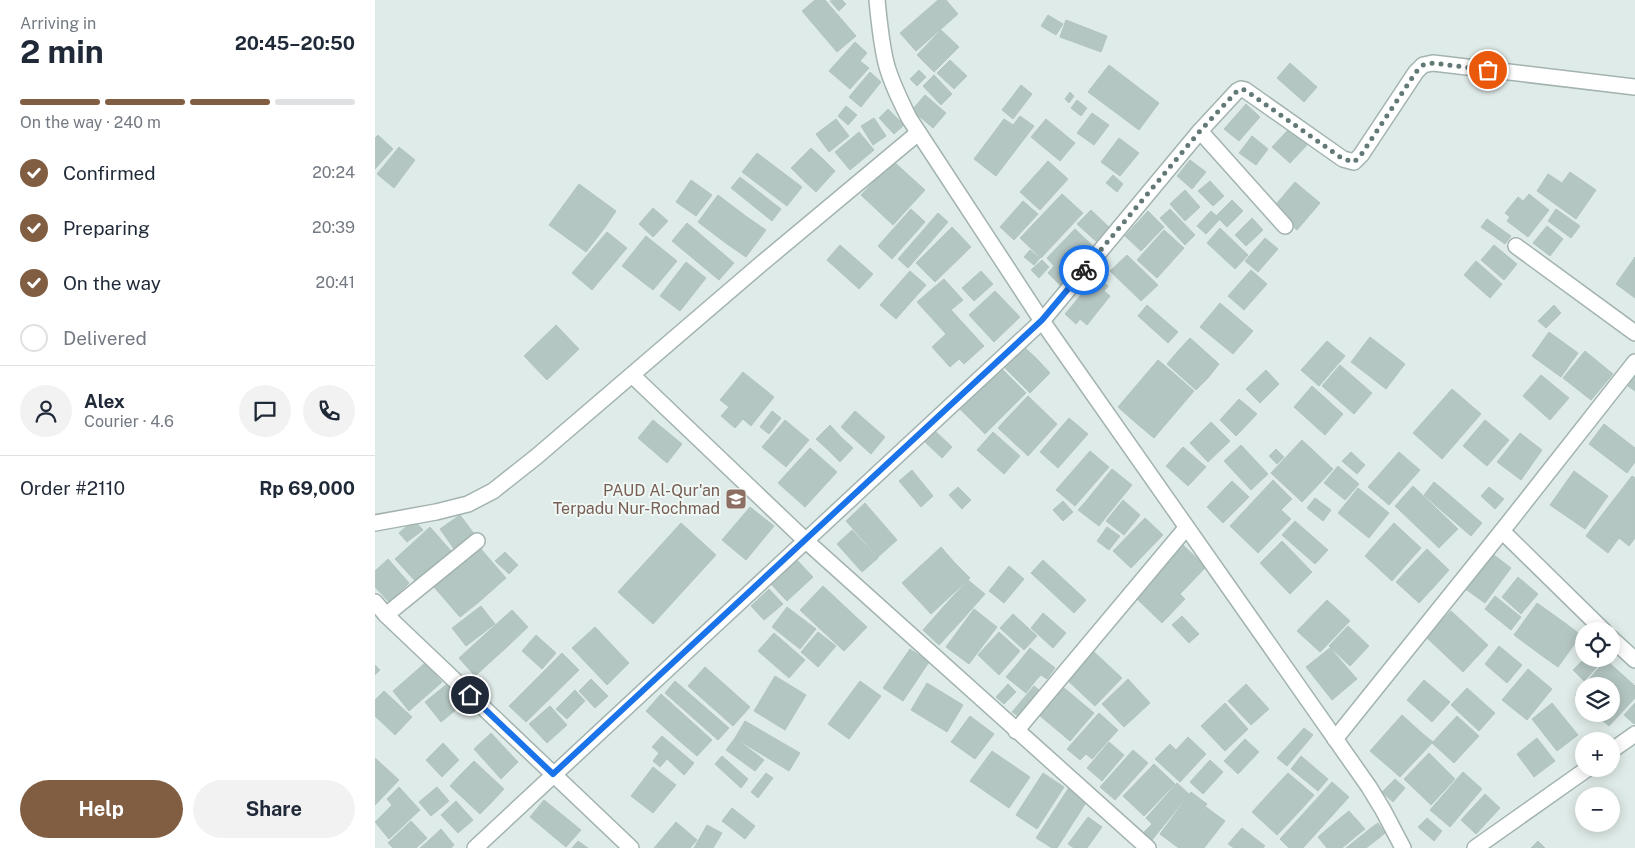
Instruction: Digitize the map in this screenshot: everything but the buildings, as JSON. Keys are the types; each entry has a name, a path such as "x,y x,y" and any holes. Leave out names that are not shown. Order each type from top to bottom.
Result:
{"street":[{"path":"877,0 880,35 886,63 897,93 918,133 1042,320 1369,787 1403,848"},
{"path":"475,848 1042,320 1200,131 1237,91 1245,90 1343,159 1354,162 1361,155 1416,72 1423,65 1433,63 1635,87"},
{"path":"1200,131 1285,226"},
{"path":"375,523 468,504 493,491 633,376 761,264 918,133"},
{"path":"1517,246 1635,333"},
{"path":"1335,739 1635,362"},
{"path":"633,376 805,540 1148,848"},
{"path":"1016,731 1186,528"},
{"path":"1501,531 1595,622"},
{"path":"386,615 477,541"},
{"path":"375,602 386,615 631,848"},
{"path":"1620,646 1635,660"},
{"path":"1620,745 1635,734"},
{"path":"1475,848 1576,777"}],"way so far":[{"path":"1084,270 1200,131 1241,89 1343,159 1354,162 1361,155 1416,72 1423,65 1433,63 1488,70"}],"place":[{"name":"PAUD Al-Qur'an Terpadu Nur-Rochmad","path":"736,499"}],"route":[{"path":"470,695 553,774 1042,320 1084,270"}]}
